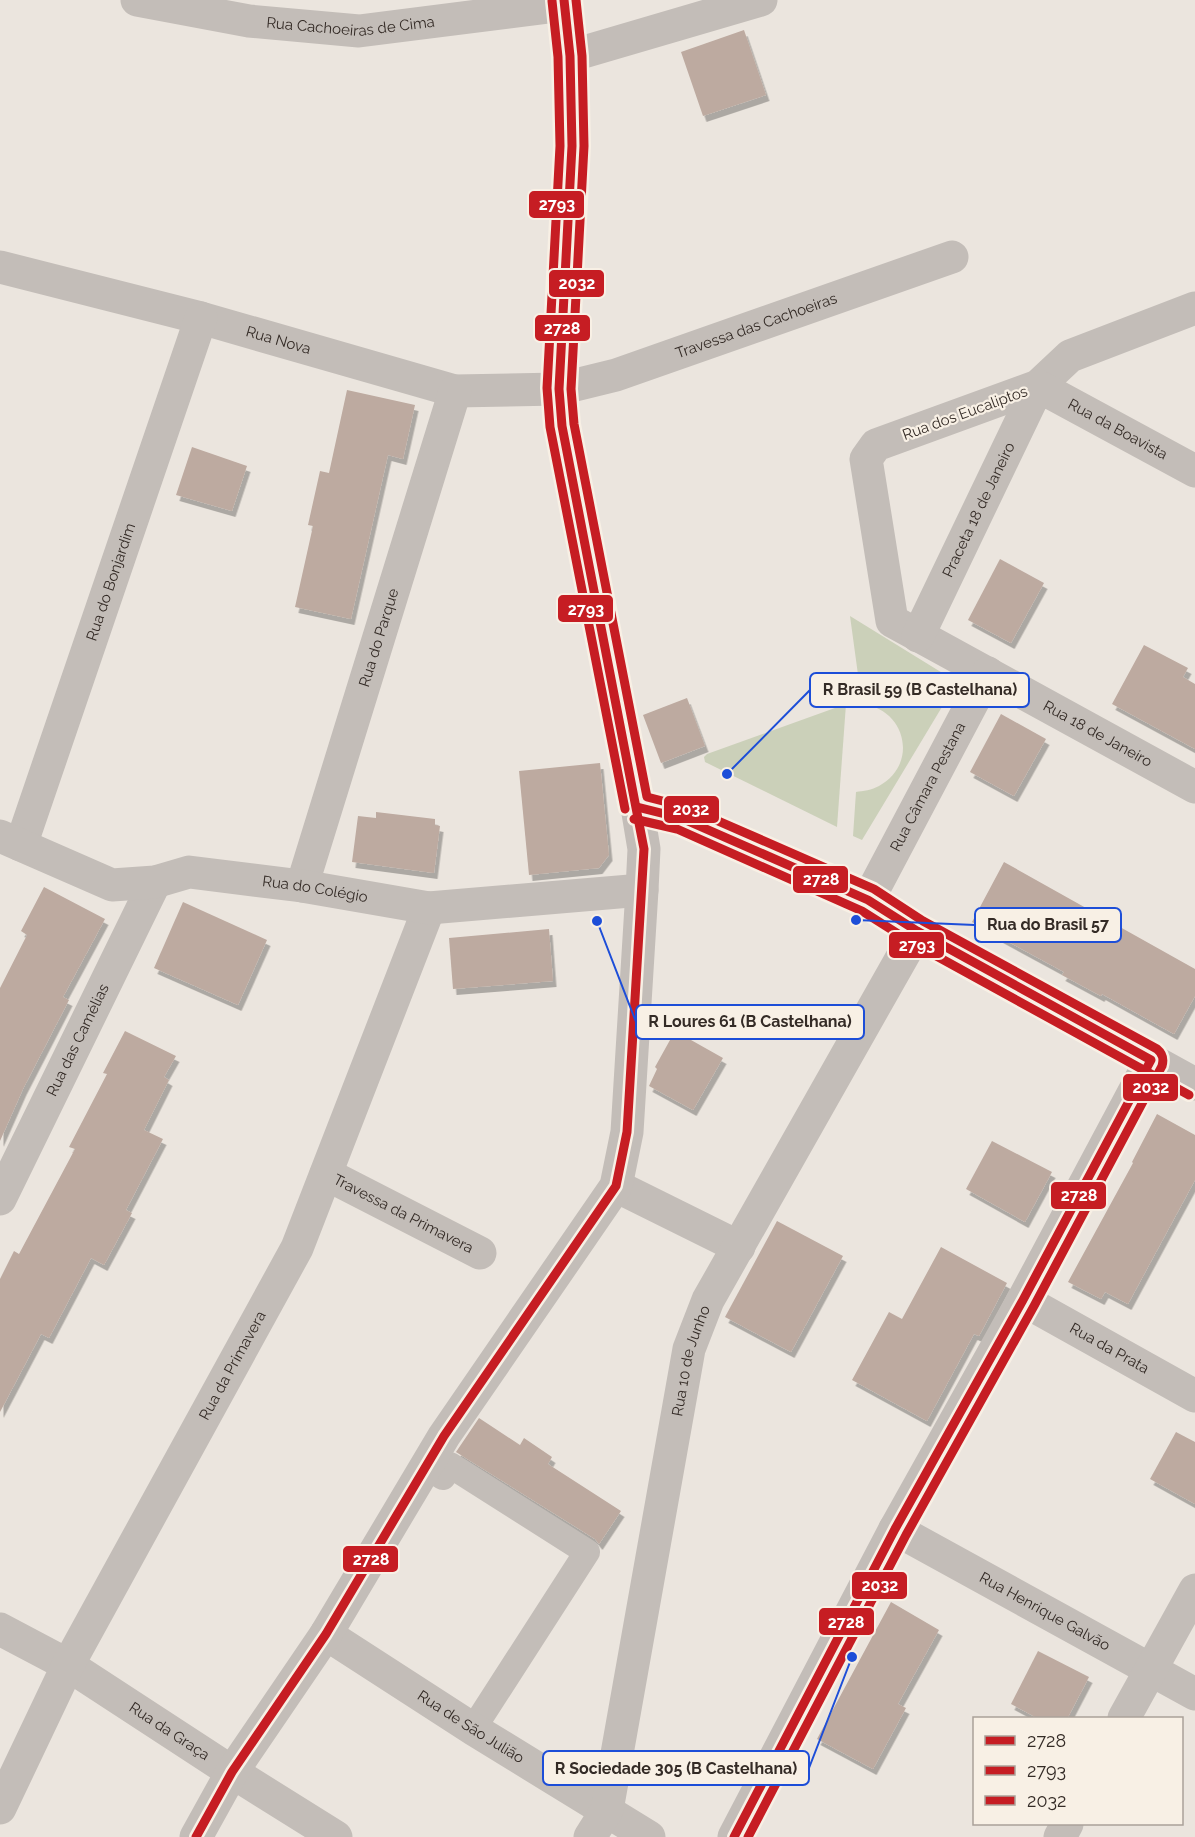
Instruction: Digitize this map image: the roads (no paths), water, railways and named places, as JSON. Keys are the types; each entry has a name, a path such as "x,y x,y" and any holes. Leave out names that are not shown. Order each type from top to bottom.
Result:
{"street":[{"name":"Rua Cachoeiras de Cima","path":"137,0 249,21 359,31 565,2"},
{"path":"570,56 761,0"},
{"path":"196,1837 232,1772 326,1634 444,1436 616,1186 627,1132 644,849 562,426 559,389 572,146 570,56 565,2"},
{"name":"Travessa das Cachoeiras","path":"559,389 616,375 952,257"},
{"name":"Rua Nova","path":"0,267 201,318 455,391 559,389"},
{"name":"Rua dos Eucaliptos","path":"866,459 876,446 1038,386 1070,356 1195,308"},
{"name":"Rua do Bonjardim","path":"11,841 201,318"},
{"name":"Rua da Boavista","path":"1038,386 1195,471"},
{"name":"Praceta 18 de Janeiro","path":"918,636 1038,386"},
{"name":"Rua do Parque","path":"302,886 455,391"},
{"name":"Rua 18 de Janeiro","path":"866,459 892,621 1195,787"},
{"name":"Rua Câmara Pestana","path":"868,900 987,673"},
{"path":"637,807 681,818 868,900 917,931 1195,1084"},
{"name":"Rua do Colégio","path":"11,841 112,885 155,882 189,872 302,886 429,908 642,890"},
{"name":"Rua das Camélias","path":"0,1199 155,882"},
{"name":"Rua da Primavera","path":"0,1808 68,1665 297,1248 429,908"},
{"name":"Rua 10 de Junho","path":"590,1837 607,1810 689,1349 708,1300 917,931"},
{"path":"734,1837 895,1529 1023,1300 1151,1059"},
{"name":"Travessa da Primavera","path":"326,1174 480,1253"},
{"path":"616,1186 739,1247"},
{"name":"Rua da Prata","path":"1023,1300 1195,1396"},
{"path":"426,1466 443,1477 450,1465 587,1552 473,1729"},
{"name":"Rua Henrique Galvão","path":"895,1529 1195,1694"},
{"path":"1125,1717 1195,1590"},
{"name":"Rua da Graça","path":"0,1629 68,1665 336,1837"},
{"name":"Rua de São Julião","path":"326,1634 473,1729 650,1837"}],"place":[{"name":"R Brasil 59 (B Castelhana)","path":"727,774"},
{"name":"Rua do Brasil 57","path":"856,920"},
{"name":"R Loures 61 (B Castelhana)","path":"597,921"},
{"name":"R Sociedade 305 (B Castelhana)","path":"852,1657"}]}
